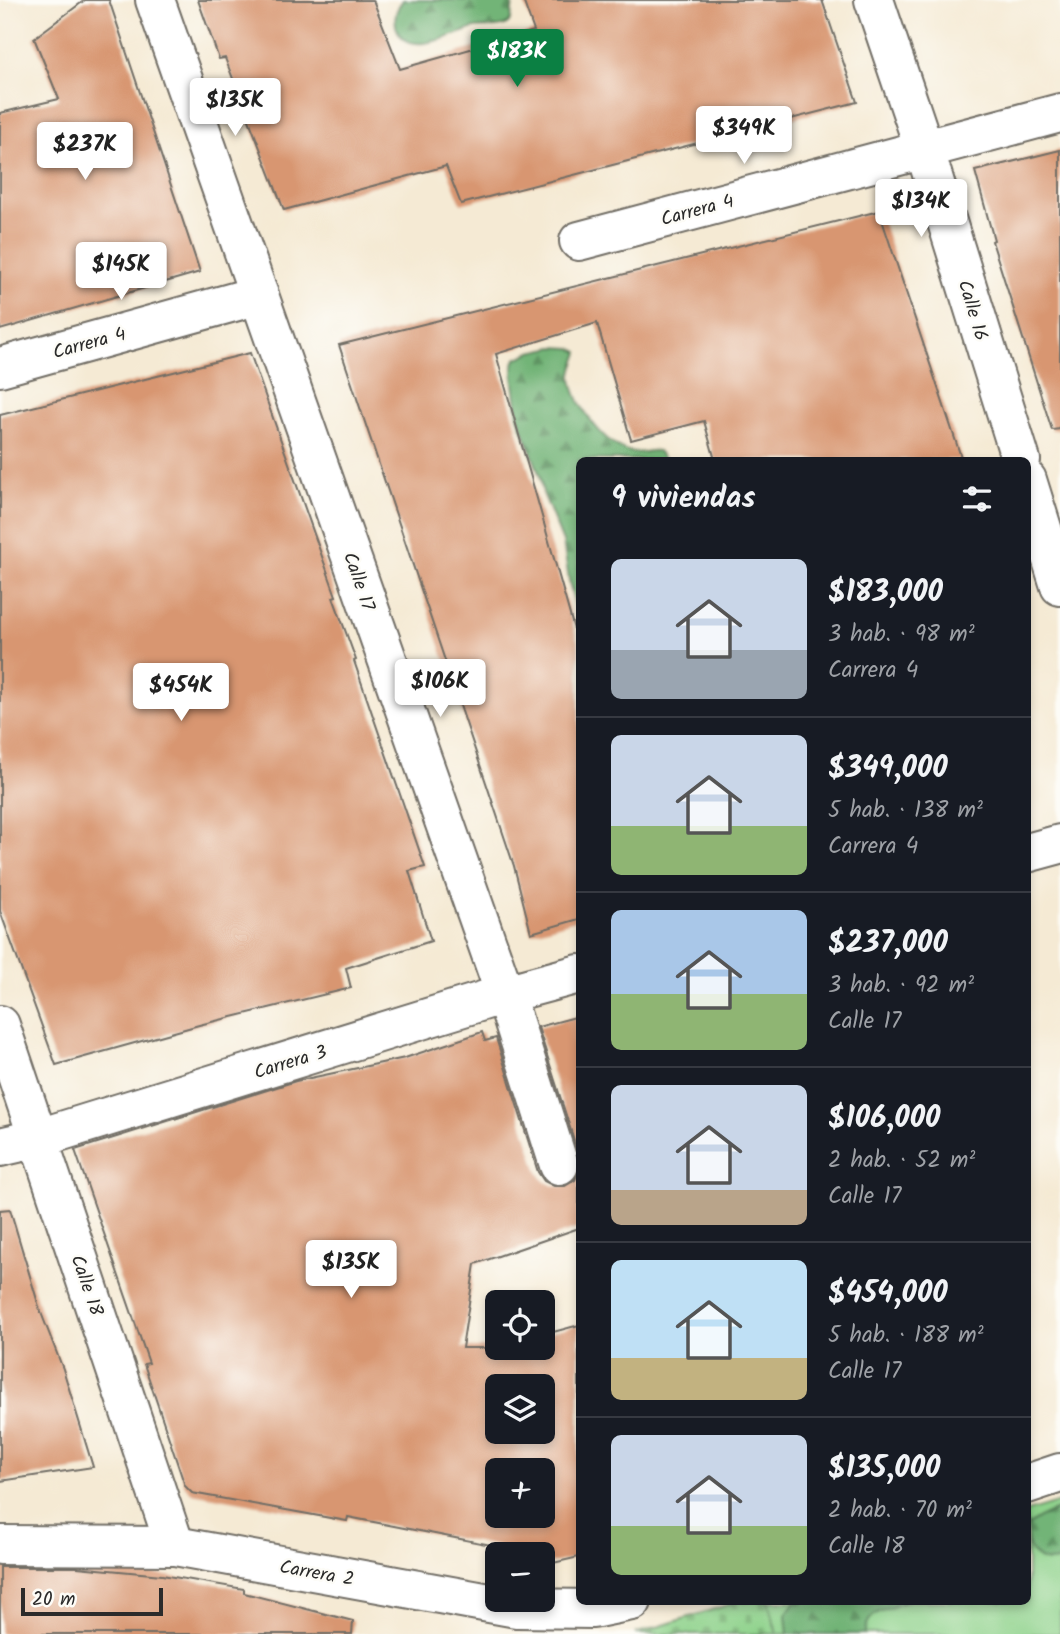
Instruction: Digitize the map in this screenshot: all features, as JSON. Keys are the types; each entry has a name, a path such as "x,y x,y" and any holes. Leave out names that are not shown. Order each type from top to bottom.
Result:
{"street":[{"name":"Calle 17","path":"155,0 505,994 559,1165"},
{"name":"Calle 16","path":"874,0 924,148 1020,457"},
{"name":"Carrera 4","path":"579,241 1060,113"},
{"name":"Carrera 4","path":"0,366 259,295"},
{"path":"1031,493 1060,586"},
{"path":"1031,852 1060,844"},
{"name":"Carrera 3","path":"0,1147 39,1138 505,994 576,975"},
{"name":"Calle 18","path":"0,1025 176,1546"},
{"path":"1031,1482 1060,1474"},
{"name":"Carrera 2","path":"0,1545 176,1546 517,1608 593,1609 612,1605"}],"green space":[{"path":"403,0 513,0 511,20 503,26 475,28 443,39 420,43 410,42 401,36 396,26 396,12"},
{"path":"554,347 571,348 579,352 572,375 574,389 593,423 602,434 622,448 635,453 658,451 663,457 576,457 576,607 563,542 543,493 540,476 518,416 513,366 516,359 531,352"},
{"path":"1060,1502 1060,1634 777,1634 769,1605 1031,1605 1031,1511"},
{"path":"1060,1509 1060,1560 1047,1562 1032,1553 1031,1523"},
{"path":"727,1605 769,1605 777,1634 635,1634"},
{"path":"792,1605 896,1605 874,1615 865,1634 788,1634 786,1615"}],"building":[{"path":"85,0 109,0 200,272 0,330 0,113 59,99 34,38"},
{"path":"198,0 373,0 400,69 534,31 523,0 822,0 857,102 461,204 446,166 284,210 225,58 219,59"},
{"path":"1060,150 1060,429 1052,430 992,241 994,240 975,171"},
{"path":"879,211 961,457 714,457 704,421 631,440 597,323 496,354 576,636 576,920 531,933 514,866 339,345"},
{"path":"250,353 336,596 333,597 356,660 354,661 425,867 409,871 431,941 346,968 351,988 199,1025 56,1065 0,911 0,415"},
{"path":"576,1017 576,1147 538,1027"},
{"path":"482,1032 485,1041 496,1038 538,1172 544,1181 554,1186 565,1186 576,1178 576,1229 475,1264 462,1348 485,1348 485,1360 555,1360 555,1331 576,1326 576,1558 555,1563 555,1542 485,1544 348,1517 347,1521 192,1493 185,1486 144,1364 149,1363 75,1150 296,1081 405,1058"},
{"path":"10,1209 40,1310 63,1369 93,1467 0,1481 0,1210"},
{"path":"0,1567 77,1567 162,1575 244,1589 244,1593 353,1621 352,1634 0,1634"}]}
